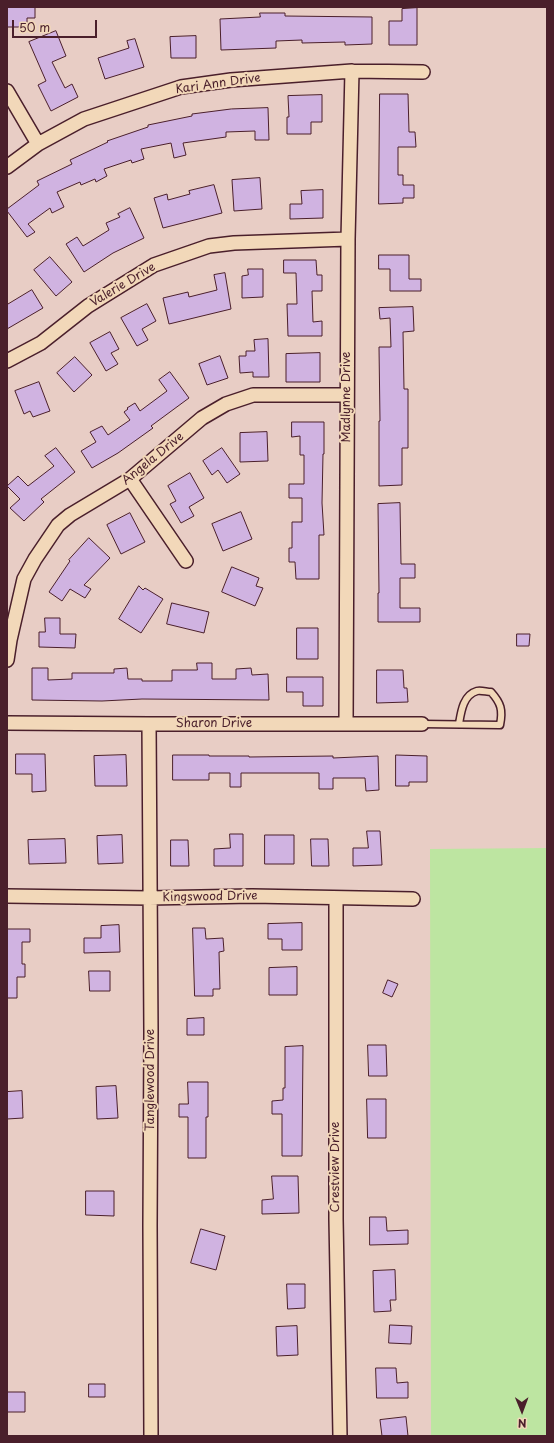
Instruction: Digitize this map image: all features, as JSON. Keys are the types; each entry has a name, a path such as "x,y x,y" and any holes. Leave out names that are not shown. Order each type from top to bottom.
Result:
{"street":[{"name":"Kari Ann Drive","path":"7,167 38,144 84,119 181,87 231,80 352,71 423,72"},
{"name":"Madlynne Drive","path":"346,723 348,553 348,239 352,71"},
{"path":"7,91 38,144"},
{"name":"Valerie Drive","path":"7,361 41,343 88,306 154,265 209,246 234,243 348,239"},
{"name":"Angela Drive","path":"7,660 24,579 35,559 58,525 70,515 130,480 202,418 226,404 253,395 347,395"},
{"path":"130,480 186,561"},
{"name":"Sharon Drive","path":"7,723 422,724"},
{"name":"Tanglewood Drive","path":"149,724 151,1436"},
{"name":"Kingswood Drive","path":"7,896 149,898 245,896 413,899"},
{"name":"Crestview Drive","path":"336,898 336,1181 340,1436"}],"lane":[{"path":"422,724 500,725 502,716 499,701 491,692 478,691 469,696 462,706 460,724"}],"green space":[{"path":"547,848 547,1436 431,1436 430,849"}],"building":[{"path":"7,7 35,7 35,18 27,18 27,27 7,27"},
{"path":"417,8 417,45 389,45 389,21 402,21 402,9"},
{"path":"260,13 285,13 285,16 372,17 372,44 345,45 345,42 302,43 302,40 276,41 276,48 221,50 220,19 260,17"},
{"path":"56,31 66,56 52,62 65,88 72,84 78,97 51,111 38,85 46,81 29,42"},
{"path":"196,36 196,58 171,58 170,37"},
{"path":"135,39 144,67 105,79 98,58 129,48 127,41"},
{"path":"380,94 408,94 409,132 415,132 416,147 398,147 398,175 403,175 403,185 414,185 414,198 403,198 403,203 379,204"},
{"path":"322,95 322,122 311,122 311,134 287,134 287,117 289,117 288,96"},
{"path":"268,108 269,140 255,140 255,131 226,132 226,137 183,143 186,155 174,158 171,143 141,149 144,159 132,163 131,160 104,169 107,176 96,182 95,179 81,185 80,182 57,192 64,207 52,213 50,208 28,224 35,232 27,237 7,211 7,209 39,185 37,181 72,164 70,160 108,142 107,141 148,127 148,125 192,116 192,114 231,109"},
{"path":"260,178 262,209 234,211 232,180"},
{"path":"214,185 222,213 163,228 154,198 167,194 168,200 190,194 189,191"},
{"path":"323,190 323,218 290,219 290,204 302,204 301,191"},
{"path":"130,208 144,238 113,253 84,272 66,244 77,237 83,246 109,230 106,223 120,217 118,214"},
{"path":"379,255 409,255 409,279 421,279 421,291 390,291 390,269 379,269"},
{"path":"50,257 72,282 56,296 34,270"},
{"path":"284,260 316,260 317,275 322,275 322,291 312,291 313,322 322,321 322,336 288,336 287,304 297,304 296,273 284,273"},
{"path":"248,269 263,269 263,297 242,298 242,276 248,275"},
{"path":"225,273 231,309 169,324 163,298 188,292 189,297 217,290 214,275"},
{"path":"32,290 43,308 7,329 7,305"},
{"path":"147,304 156,321 142,329 148,340 137,346 121,318"},
{"path":"413,307 414,331 403,332 404,389 408,389 408,448 402,448 402,485 379,486 379,347 391,347 390,318 380,319 379,308"},
{"path":"110,332 119,349 111,353 118,364 106,371 90,343"},
{"path":"268,339 269,377 253,377 253,372 240,373 239,356 246,356 246,351 255,351 254,340"},
{"path":"320,353 320,382 286,382 286,354"},
{"path":"220,356 228,378 207,385 199,364"},
{"path":"75,357 92,375 74,392 57,373"},
{"path":"170,372 189,398 151,426 153,428 118,453 92,468 81,451 96,442 90,432 102,426 108,435 130,420 124,412 128,409 127,408 135,403 140,411 167,391 159,380"},
{"path":"39,382 50,411 33,417 30,411 24,414 15,391"},
{"path":"292,422 324,422 322,503 324,535 319,535 319,579 296,579 295,562 289,562 289,548 292,548 292,522 302,522 302,498 289,498 289,484 304,484 304,455 300,455 300,436 292,437"},
{"path":"267,432 268,461 240,462 240,433"},
{"path":"56,448 75,472 41,499 44,502 24,521 10,508 20,499 7,486 18,476 28,486 54,466 45,456"},
{"path":"222,448 240,474 227,483 218,470 212,475 203,461"},
{"path":"190,473 204,498 189,507 194,516 181,523 170,504 176,501 168,486"},
{"path":"400,503 401,564 415,564 415,578 400,578 400,608 420,608 420,622 378,622 378,504"},
{"path":"241,512 252,539 223,551 212,524"},
{"path":"130,513 145,542 121,554 107,525"},
{"path":"89,538 110,558 84,585 91,589 85,598 70,589 62,601 49,592 70,561 69,560"},
{"path":"232,567 259,578 256,586 263,588 255,606 222,592"},
{"path":"139,586 143,590 145,588 163,599 141,633 119,619"},
{"path":"172,603 209,612 204,633 167,624"},
{"path":"45,618 60,618 60,634 76,634 75,648 39,647 39,632 45,632"},
{"path":"297,628 318,628 318,659 297,659"},
{"path":"517,634 530,634 529,646 517,646"},
{"path":"197,663 212,663 212,679 236,679 236,669 251,668 252,675 268,674 269,700 32,700 32,668 48,668 48,680 72,679 72,673 114,673 114,669 127,668 128,679 142,679 142,681 172,681 172,670 197,670"},
{"path":"377,670 403,670 404,688 407,688 408,702 377,703"},
{"path":"287,677 323,677 323,706 303,706 303,692 287,692"},
{"path":"16,754 45,754 46,791 32,792 32,774 16,774"},
{"path":"126,755 127,786 95,786 94,756"},
{"path":"173,755 249,757 333,756 333,758 378,756 379,790 366,791 365,778 333,778 333,789 319,789 319,773 241,773 241,787 230,787 230,773 209,773 209,780 173,780"},
{"path":"396,755 427,756 427,782 409,782 409,786 396,786"},
{"path":"367,831 380,831 382,865 353,866 353,848 368,848"},
{"path":"230,834 243,834 243,866 214,866 214,849 230,848"},
{"path":"122,835 123,863 98,864 97,836"},
{"path":"265,835 294,835 294,864 265,864"},
{"path":"65,839 66,863 29,864 28,840"},
{"path":"311,839 328,839 329,866 312,866"},
{"path":"171,840 188,840 189,866 171,866"},
{"path":"302,923 302,950 282,950 282,939 268,939 268,924"},
{"path":"119,925 120,952 84,953 84,938 101,938 101,926"},
{"path":"193,928 205,928 206,939 223,938 224,951 219,952 220,989 213,989 213,996 195,996"},
{"path":"7,929 30,929 30,942 22,942 22,964 25,964 25,977 17,977 17,998 7,998"},
{"path":"297,967 297,995 269,995 269,968"},
{"path":"89,971 110,971 110,991 90,991"},
{"path":"388,980 398,984 392,997 383,993"},
{"path":"204,1018 204,1035 187,1035 187,1019"},
{"path":"368,1045 386,1045 387,1076 369,1076"},
{"path":"303,1046 302,1156 282,1156 282,1114 272,1114 272,1101 283,1100 283,1088 285,1088 285,1047"},
{"path":"188,1082 208,1082 206,1158 188,1158 188,1117 179,1117 179,1104 188,1104"},
{"path":"116,1086 118,1118 97,1119 96,1087"},
{"path":"22,1091 23,1118 7,1119 7,1092"},
{"path":"367,1099 386,1099 386,1138 368,1138"},
{"path":"272,1176 298,1176 299,1213 262,1214 262,1200 273,1199"},
{"path":"86,1191 114,1191 114,1216 86,1215"},
{"path":"370,1217 386,1217 387,1231 408,1230 408,1244 370,1245"},
{"path":"201,1229 225,1236 216,1270 191,1263"},
{"path":"395,1270 396,1300 390,1300 391,1311 374,1312 373,1271"},
{"path":"287,1284 305,1284 305,1308 288,1309"},
{"path":"390,1325 412,1326 411,1344 389,1343"},
{"path":"297,1326 298,1355 277,1356 276,1327"},
{"path":"376,1368 396,1368 397,1383 408,1382 408,1398 377,1398"},
{"path":"89,1384 105,1384 105,1397 89,1397"},
{"path":"7,1392 25,1392 25,1412 7,1412"},
{"path":"406,1417 408,1436 382,1436 380,1420"}]}
